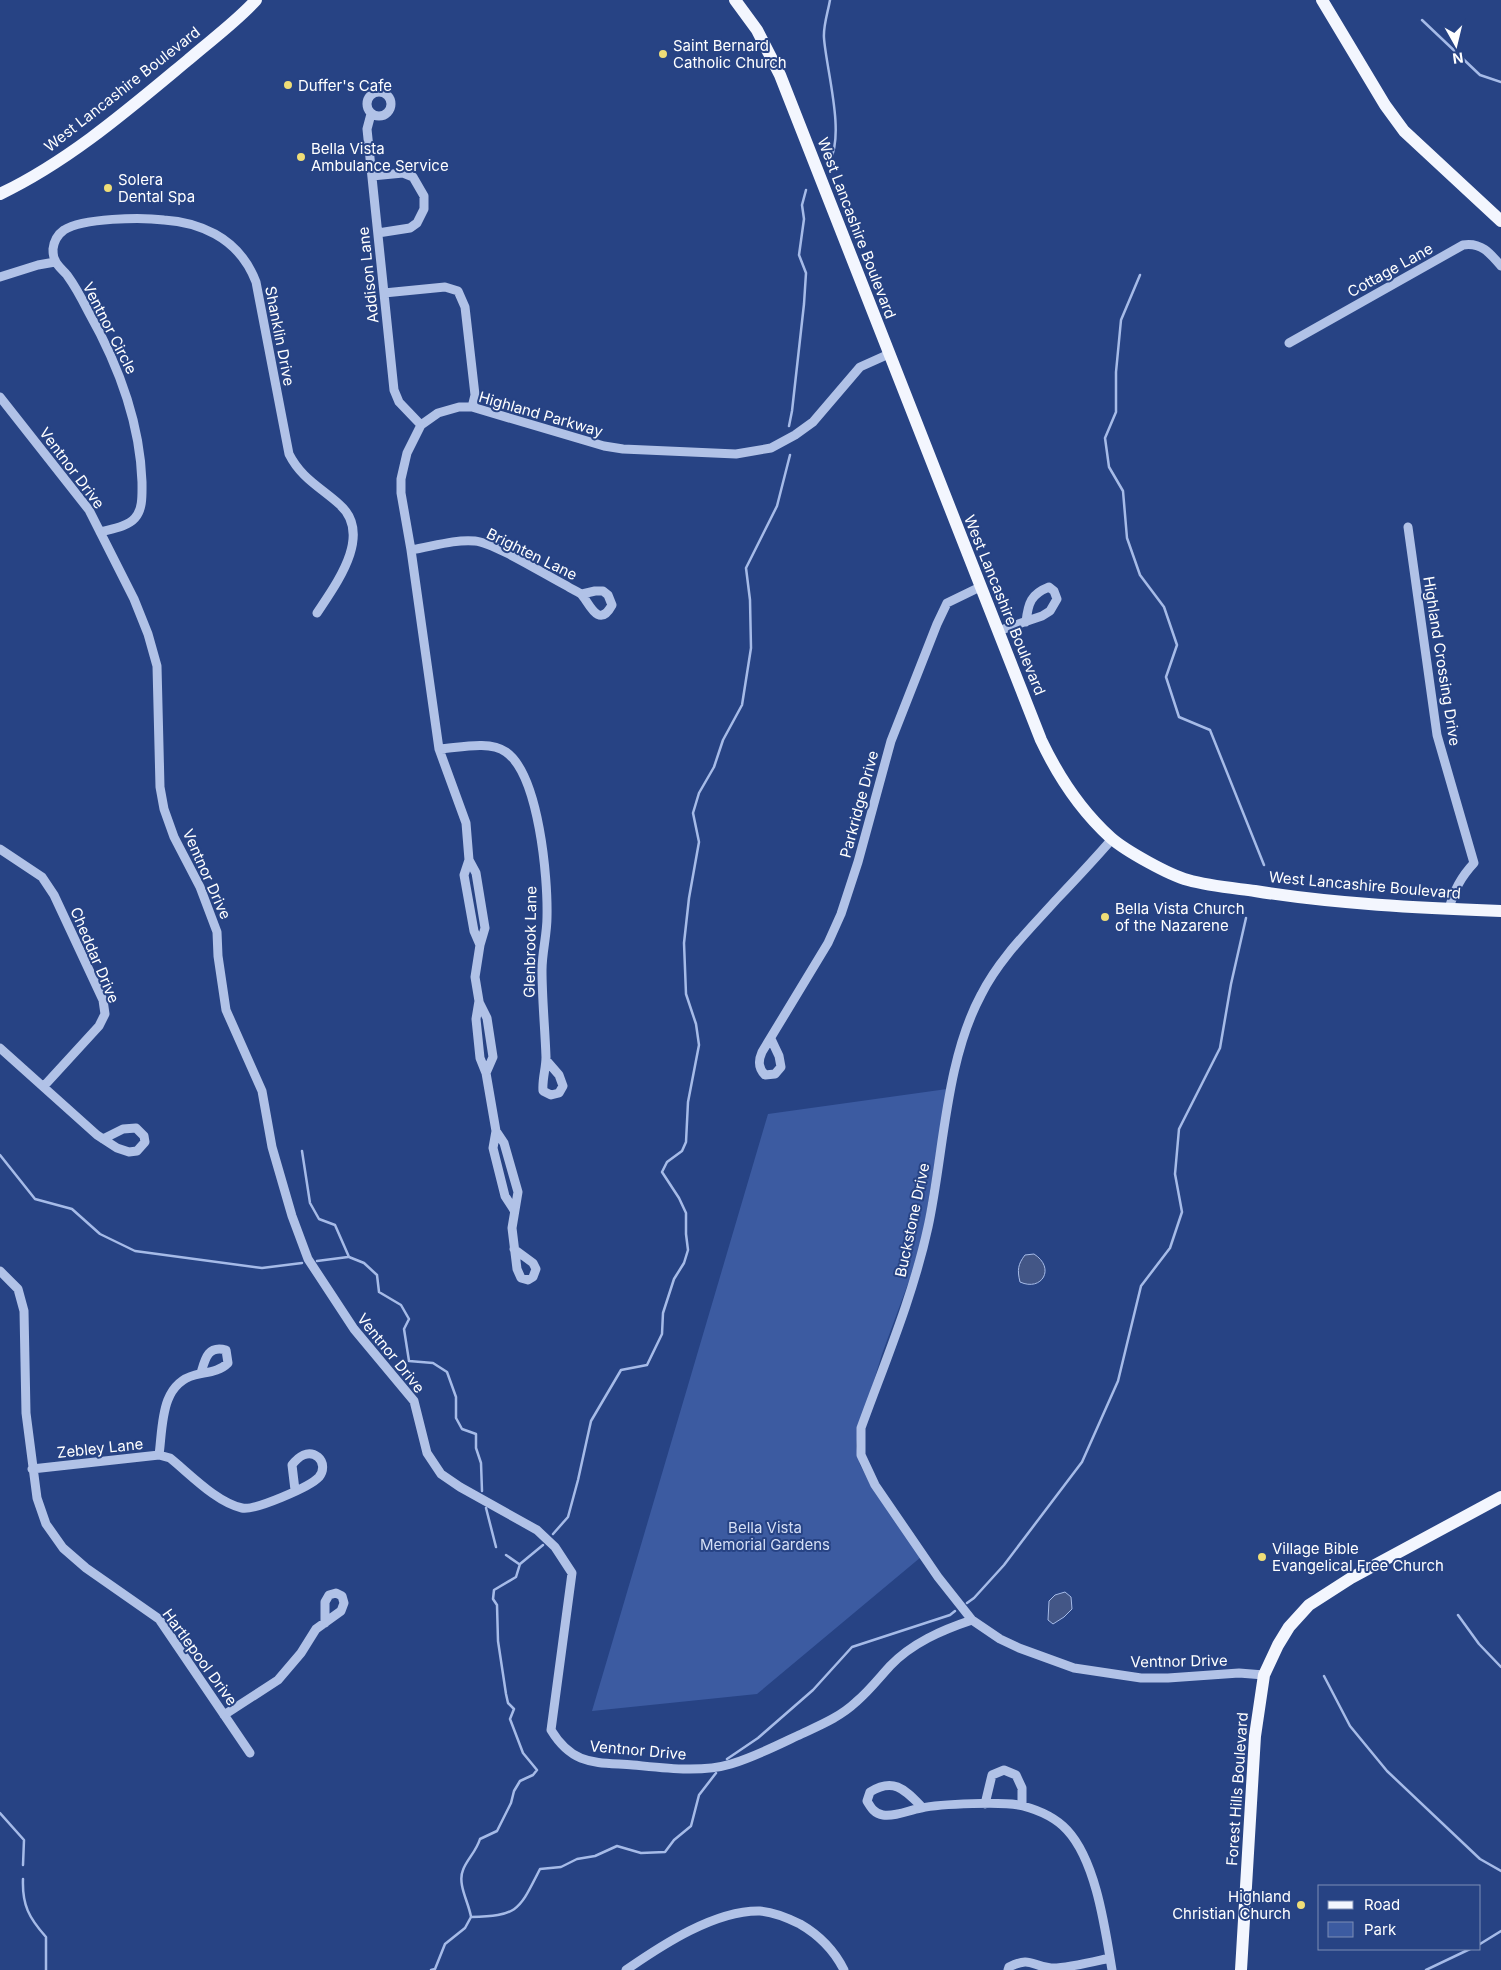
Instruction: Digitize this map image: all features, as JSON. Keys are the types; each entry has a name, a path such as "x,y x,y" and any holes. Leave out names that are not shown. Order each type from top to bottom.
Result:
{"main road":[{"name":"West Lancashire Boulevard","path":"0,194 42,172 82,144 168,77 256,0"},
{"name":"West Lancashire Boulevard","path":"735,0 757,30 780,74 1041,740 1055,769 1076,802 1112,839 1159,868 1187,880 1302,898 1395,906 1501,911"},
{"path":"1322,0 1385,105 1404,131 1501,221"},
{"name":"Forest Hills Boulevard","path":"1241,1970 1255,1736 1264,1675 1278,1645 1289,1627 1309,1605 1350,1578 1501,1496"}],"street":[{"name":"Addison Lane","path":"371,114 367,129 394,390 399,402 422,425"},
{"path":"372,176 403,173 413,176 424,196 424,209 417,223 410,228 378,233"},
{"name":"Shanklin Drive","path":"55,262 54,242 57,236 64,230 84,223 131,219 165,220 204,229 232,245 247,261 256,282 288,454 302,475 340,504 352,520 351,549 345,567 317,613"},
{"name":"Cottage Lane","path":"1289,343 1463,245 1477,244 1486,249 1501,266"},
{"path":"0,277 38,265 55,262"},
{"name":"Ventnor Circle","path":"55,262 67,275 109,350 127,395 137,441 141,469 142,503 140,510 131,522 100,532"},
{"path":"384,294 445,287 458,292 465,307 475,395 472,407"},
{"name":"Highland Parkway","path":"514,1210 505,1196 493,1148 496,1131 486,1073 480,1058 476,1020 479,1001 475,978 480,945 485,928 476,874 469,860 466,823 439,749 411,550 401,493 401,479 407,453 422,425 438,413 459,407 472,407 604,446 623,449 736,454 771,448 795,435 812,422 860,367 889,354"},
{"name":"Ventnor Drive","path":"0,397 89,510 134,599 148,634 157,666 160,787 164,810 174,837 200,887 217,932 218,956 226,1010 262,1091 272,1147 292,1216 308,1259 354,1329 414,1401 427,1453 441,1474 541,1534 565,1559 572,1573 551,1730 560,1745 579,1759 700,1769 730,1765 833,1720 856,1703 891,1665 912,1648 937,1632 972,1620 1000,1639 1019,1648 1074,1668 1141,1678 1239,1673 1264,1675"},
{"name":"Highland Crossing Drive","path":"1408,527 1437,735 1474,863 1463,875 1454,891 1449,909"},
{"name":"Brighten Lane","path":"411,550 476,541 499,550 582,594"},
{"name":"Parkridge Drive","path":"771,1038 828,943 841,914 858,862 891,741 937,624 947,603 980,587"},
{"path":"998,631 1026,622"},
{"name":"Glenbrook Lane","path":"439,749 486,746 504,751 516,761 535,806 543,856 547,917 542,969 546,1060"},
{"name":"Buckstone Drive","path":"972,1620 938,1577 875,1485 861,1455 862,1428 919,1265 936,1186 956,1062 969,1018 981,994 1002,962 1032,925 1112,839"},
{"name":"Cheddar Drive","path":"0,849 42,877 54,895 103,1000 105,1014 99,1026 44,1086"},
{"path":"0,1048 103,1139"},
{"name":"Highland Parkway","path":"496,1131 504,1143 518,1192 512,1228 514,1249"},
{"name":"Hartlepool Drive","path":"0,1271 18,1289 24,1311 26,1413 37,1498 46,1524 63,1548 86,1568 159,1619 250,1754"},
{"name":"Zebley Lane","path":"32,1469 160,1455 165,1407 170,1394 184,1378 201,1374"},
{"path":"160,1455 170,1458 225,1502 244,1509 262,1505 295,1490"},
{"path":"224,1715 278,1680 301,1653 316,1629 325,1623"},
{"path":"985,1804 992,1775 1004,1770 1016,1775 1022,1788 1022,1806"},
{"path":"922,1807 903,1789 895,1785 878,1787 870,1792 868,1800 875,1812 882,1816 922,1807 985,1804 1022,1806 1048,1816 1066,1829 1082,1853 1093,1879 1112,1970"},
{"path":"626,1970 676,1938 712,1921 739,1913 761,1911 780,1916 806,1928 823,1940 844,1970"},
{"path":"1008,1970 1009,1967 1020,1962 1030,1961 1051,1969 1110,1958"}],"green space":[{"name":"Bella Vista Memorial Gardens","path":"947,1089 923,1233 913,1270 882,1354 858,1433 856,1446 860,1465 866,1476 921,1557 757,1694 592,1711 768,1114"}],"shaded area":[{"path":"1034,1254 1041,1260 1044,1266 1044,1277 1035,1284 1020,1282 1018,1271 1021,1261 1025,1255"},
{"path":"1065,1592 1071,1597 1072,1609 1053,1624 1048,1620 1049,1601 1055,1595"}],"waterway":[{"path":"830,0 824,33 836,134 830,160"},
{"path":"1422,20 1480,75 1501,82"},
{"path":"789,426 804,304 806,273 799,255 804,219 802,205 806,190"},
{"path":"1140,275 1121,320 1116,372 1116,412 1105,438 1109,467 1123,491 1127,538 1140,575 1164,607 1177,645 1166,677 1179,717 1210,730 1264,865"},
{"path":"553,1534 568,1517 591,1421 621,1370 647,1365 662,1334 663,1313 674,1279 684,1263 688,1250 686,1213 679,1198 662,1172 667,1162 682,1151 686,1142 688,1102 699,1045 696,1024 686,994 684,943 689,898 699,842 693,813 699,793 714,767 723,740 742,705 751,648 750,600 746,568 777,506 790,455"},
{"path":"967,1603 974,1598 1004,1565 1082,1462 1118,1381 1141,1286 1170,1248 1182,1212 1175,1174 1179,1129 1220,1048 1231,984 1246,918"},
{"path":"302,1151 310,1203 319,1219 335,1225 349,1257 364,1263 377,1275 379,1292 401,1305 409,1319 404,1329 409,1361 433,1363 447,1372 456,1397 456,1418 462,1429 476,1434 476,1448 481,1463 482,1491"},
{"path":"0,1155 35,1199 72,1209 100,1234 135,1251 262,1268 302,1263"},
{"path":"317,1261 348,1257"},
{"path":"486,1508 496,1547"},
{"path":"431,1970 435,1969 445,1944 465,1928 471,1917 461,1881 465,1866 480,1839 497,1831 520,1781 533,1775 537,1770 523,1753 510,1719 514,1709 508,1703 506,1694 498,1641 497,1605 493,1599 494,1590 516,1577 520,1564 543,1545"},
{"path":"506,1555 519,1564"},
{"path":"727,1759 758,1738 813,1690 852,1647 950,1615 955,1611"},
{"path":"1458,1615 1479,1644 1501,1667"},
{"path":"1324,1676 1350,1726 1387,1771 1480,1859 1501,1871"},
{"path":"471,1917 499,1915 516,1908 527,1894 540,1869 561,1867 577,1859 595,1856 617,1846 641,1853 665,1852 674,1840 691,1826 699,1795 716,1773"},
{"path":"0,1813 24,1840 23,1865"},
{"path":"23,1879 25,1904 35,1924 46,1937 46,1970"},
{"path":"1481,1943 1501,1931"},
{"path":"1426,1970 1468,1950"}],"place":[{"name":"Saint Bernard Catholic Church","path":"663,54"},
{"name":"Duffer's Cafe","path":"288,85"},
{"name":"Bella Vista Ambulance Service","path":"301,157"},
{"name":"Solera Dental Spa","path":"108,188"},
{"name":"Bella Vista Church of the Nazarene","path":"1105,917"},
{"name":"Village Bible Evangelical Free Church","path":"1262,1557"},
{"name":"Highland Christian Church","path":"1301,1905"}]}
